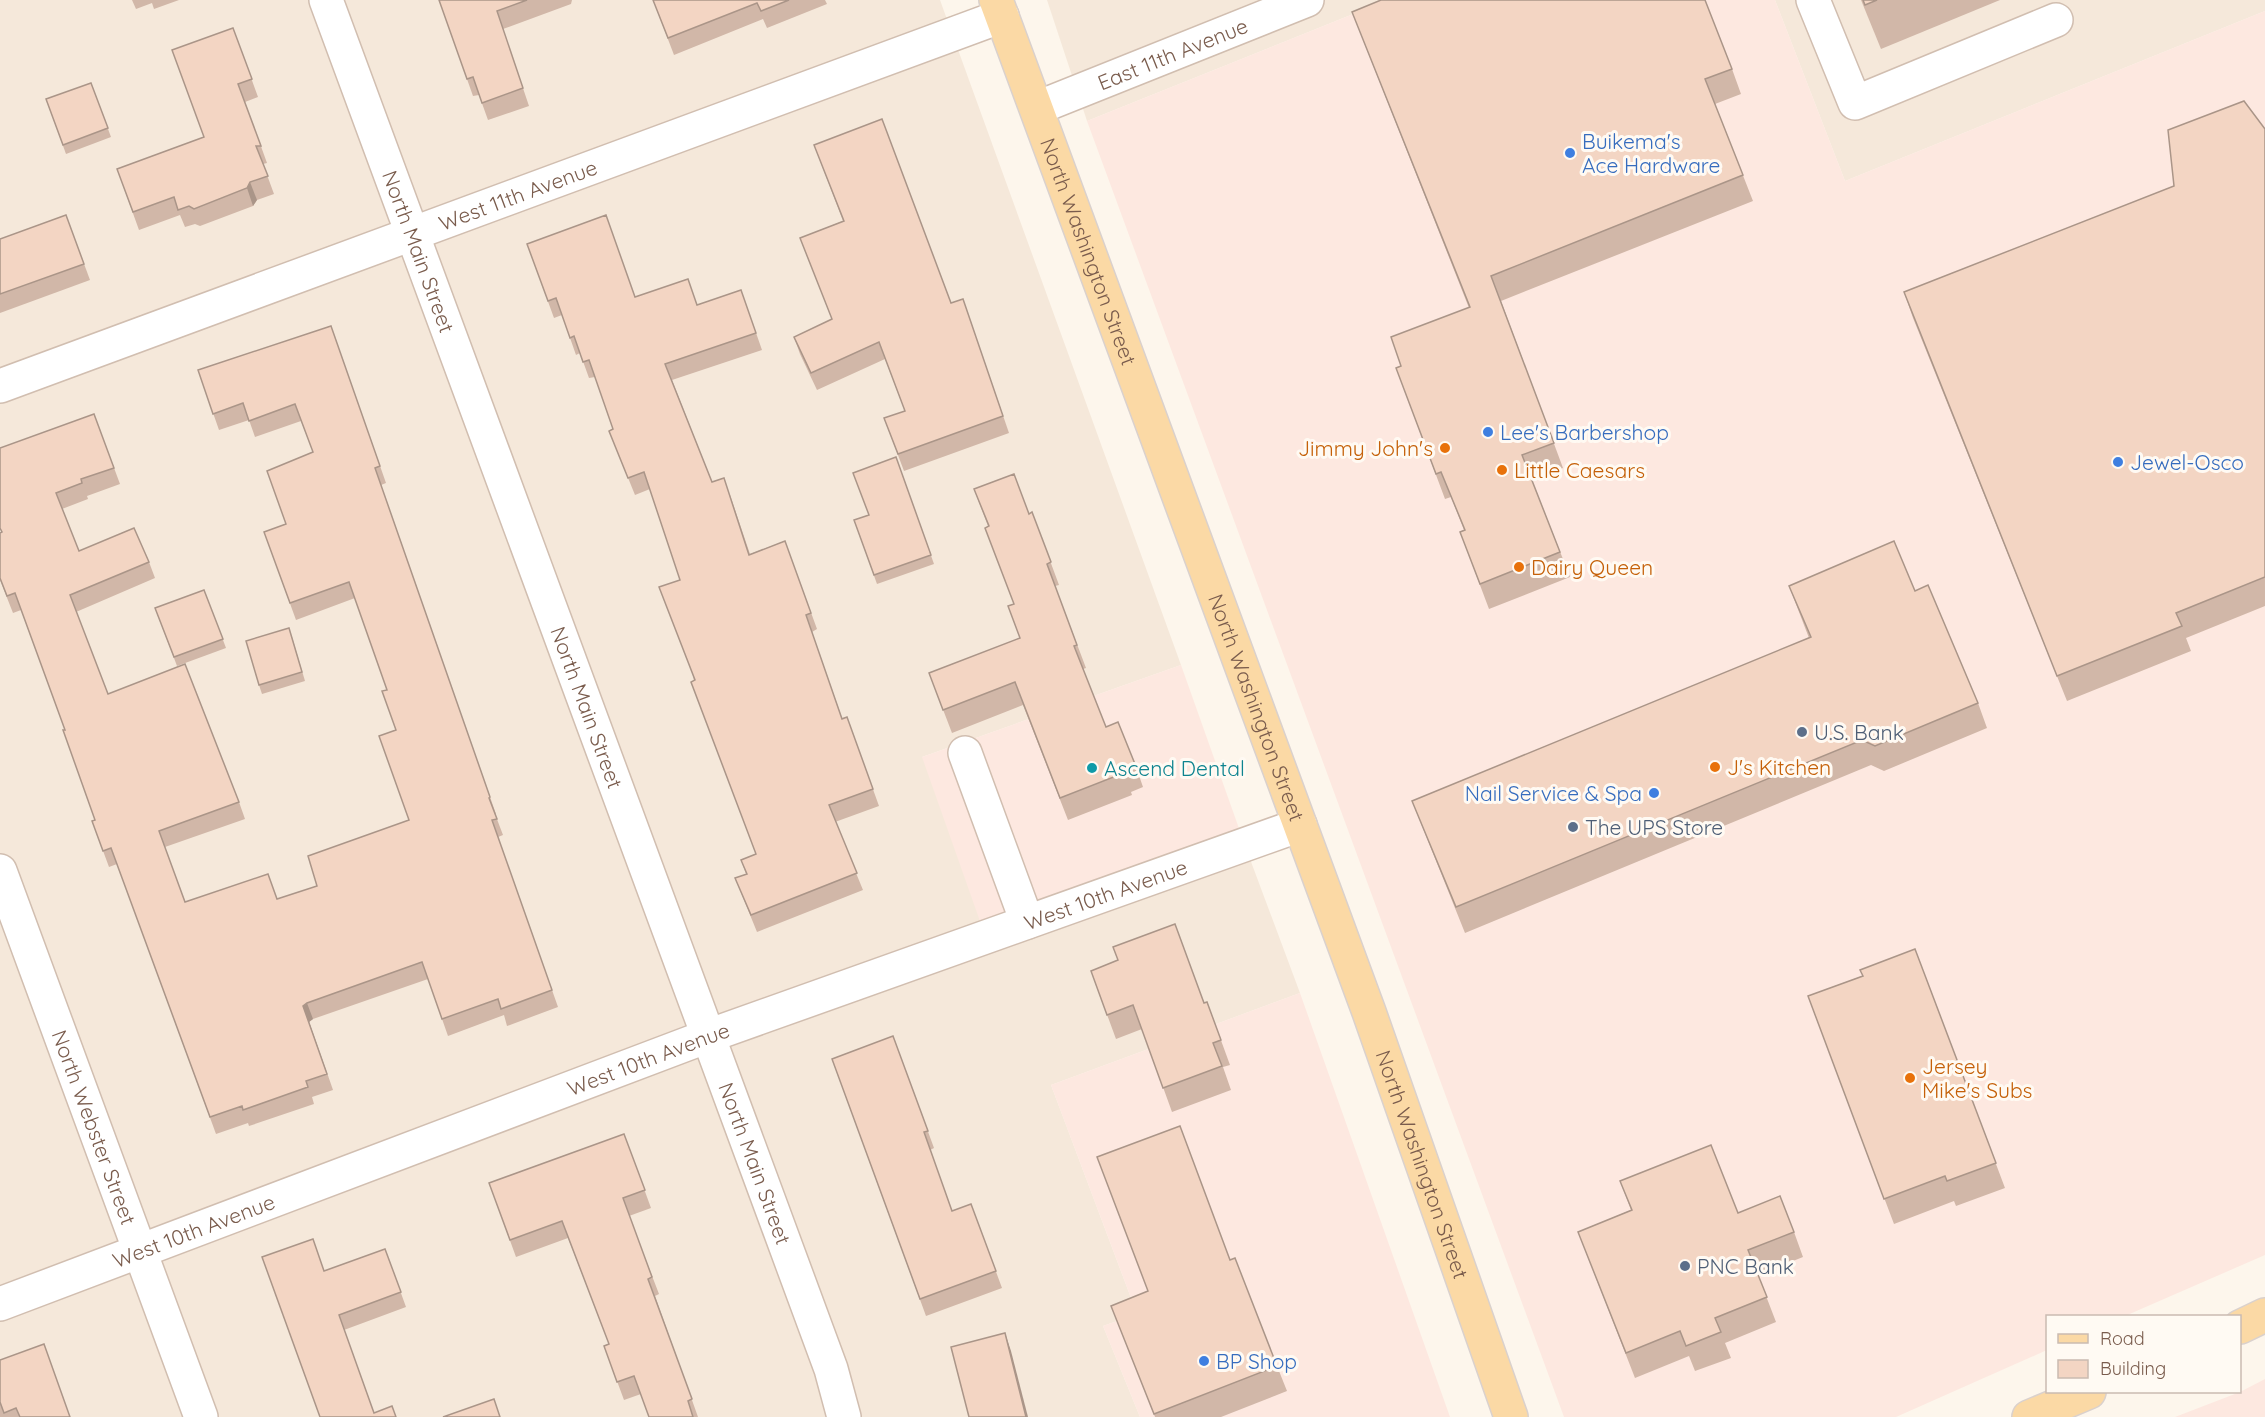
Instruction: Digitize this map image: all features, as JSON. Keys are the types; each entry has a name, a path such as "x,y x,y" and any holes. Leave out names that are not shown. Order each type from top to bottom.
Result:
{"main road":[{"name":"North Washington Street","path":"999,8 1369,1012 1511,1417"},
{"path":"2241,1326 2265,1316"},
{"path":"2029,1417 2087,1393"}],"street":[{"name":"North Main Street","path":"326,0 827,1358 844,1417"},
{"name":"East 11th Avenue","path":"1037,108 1307,0"},
{"path":"1813,0 1855,103 2056,20"},
{"name":"West 11th Avenue","path":"0,386 413,232 999,8"},
{"path":"965,753 1027,922"},
{"name":"West 10th Avenue","path":"0,1304 708,1036 1300,825"},
{"name":"North Webster Street","path":"0,871 201,1417"}],"shaded area":[{"path":"0,0 940,0 1181,665 922,757 1247,851 1300,993 1051,1085 1137,1314 1103,1326 1140,1417 0,1417"},
{"path":"1047,0 1388,0 1087,121"},
{"path":"1388,0 1775,0 1845,181 2265,11 2265,1255 2127,1315 2046,1315 2046,1350 1896,1417 1564,1417 1087,121"},
{"path":"1775,0 2265,0 2265,11 1845,181"},
{"path":"1181,665 1247,851 988,944 922,757"},
{"path":"1300,993 1450,1417 1140,1417 1103,1326 1137,1314 1051,1085"},
{"path":"2265,1379 2265,1417 2175,1417 2241,1393"}],"building":[{"path":"439,0 527,0 497,11 523,88 482,103 473,77 467,79"},
{"path":"653,0 789,0 761,11 757,3 668,38"},
{"name":"Buikema's Ace Hardware","path":"1381,0 1705,0 1732,69 1705,79 1743,175 1491,276 1554,443 1522,455 1560,552 1480,584 1460,532 1465,530 1441,472 1436,474 1396,368 1401,366 1391,337 1470,307 1352,12"},
{"path":"1863,0 1877,0 1865,5"},
{"path":"233,28 252,79 238,84 261,146 256,146 268,176 250,182 247,188 194,209 189,206 178,210 174,197 133,212 117,169 204,137 172,50"},
{"path":"91,83 108,128 63,145 46,99"},
{"name":"Jewel-Osco","path":"2244,101 2265,129 2265,577 2176,613 2182,626 2057,676 1904,292 2174,186 2168,130"},
{"path":"882,119 951,303 963,299 1003,416 898,454 884,418 905,411 879,342 811,373 794,337 832,319 800,238 844,221 814,145"},
{"path":"66,215 84,264 0,294 0,239"},
{"path":"606,215 635,297 688,279 697,305 741,290 756,333 665,364 712,482 724,478 749,555 785,541 811,613 806,615 842,719 847,717 873,789 829,805 857,873 751,915 735,878 747,874 741,860 756,854 691,682 695,680 659,587 680,580 644,472 628,478 609,431 613,429 589,360 583,362 574,336 570,338 556,298 548,301 527,244"},
{"path":"331,326 380,466 375,468 490,797 497,819 492,820 552,990 501,1009 498,999 442,1019 422,962 307,1003 303,1006 327,1074 306,1081 308,1087 243,1110 242,1106 210,1117 111,848 103,851 92,821 95,820 63,730 65,730 15,593 7,596 0,578 0,533 2,532 0,528 0,448 94,414 114,468 81,479 82,483 56,493 79,551 134,528 149,562 70,595 108,694 185,664 239,802 159,831 185,902 268,874 277,899 317,886 308,856 409,820 379,736 396,730 382,691 387,690 349,582 290,603 264,532 286,524 267,471 313,452 295,404 249,421 243,403 213,414 198,370"},
{"path":"896,457 931,555 874,575 854,520 869,515 853,473"},
{"path":"1014,474 1029,514 1032,512 1051,562 1047,564 1077,645 1074,646 1106,727 1118,722 1135,764 1122,770 1124,773 1060,798 1015,682 943,710 929,673 1020,638 1008,606 1014,604 985,528 989,526 974,489"},
{"path":"1894,541 1915,591 1928,585 1978,703 1875,746 1862,740 1456,907 1412,801 1811,637 1789,586"},
{"path":"204,590 223,639 174,657 155,608"},
{"path":"289,628 302,672 259,685 246,641"},
{"path":"1175,924 1204,1003 1207,1002 1221,1040 1213,1043 1222,1066 1163,1088 1133,1005 1107,1015 1091,971 1118,960 1113,947"},
{"path":"1915,949 1996,1163 1947,1181 1945,1176 1884,1199 1808,996 1863,976 1860,970"},
{"path":"893,1036 928,1131 924,1132 952,1211 971,1204 996,1271 920,1299 832,1059"},
{"path":"1180,1126 1230,1260 1235,1258 1277,1366 1154,1414 1111,1306 1148,1291 1097,1157"},
{"path":"624,1134 645,1190 623,1198 652,1277 648,1279 692,1399 688,1401 693,1417 649,1417 634,1376 617,1382 604,1346 609,1344 562,1221 510,1240 489,1183"},
{"name":"PNC Bank","path":"1711,1145 1738,1213 1780,1196 1794,1232 1748,1250 1767,1297 1715,1318 1721,1332 1686,1346 1680,1331 1626,1353 1578,1232 1632,1210 1620,1181"},
{"path":"313,1239 324,1271 385,1249 401,1292 339,1315 374,1413 392,1406 396,1417 320,1417 262,1257"},
{"path":"1005,1333 1026,1417 969,1417 951,1347"},
{"path":"44,1344 70,1417 20,1417 16,1408 4,1413 0,1402 0,1360"},
{"path":"494,1399 500,1417 443,1417"}],"place":[{"name":"Buikema's Ace Hardware","path":"1570,153"},
{"name":"Lee's Barbershop","path":"1488,432"},
{"name":"Jimmy John's","path":"1445,448"},
{"name":"Jewel-Osco","path":"2118,462"},
{"name":"Little Caesars","path":"1502,470"},
{"name":"Dairy Queen","path":"1519,567"},
{"name":"U.S. Bank","path":"1802,732"},
{"name":"J's Kitchen","path":"1715,767"},
{"name":"Ascend Dental","path":"1092,768"},
{"name":"Nail Service & Spa","path":"1654,793"},
{"name":"The UPS Store","path":"1573,827"},
{"name":"Jersey Mike's Subs","path":"1910,1078"},
{"name":"PNC Bank","path":"1685,1266"},
{"name":"BP Shop","path":"1204,1361"}]}
